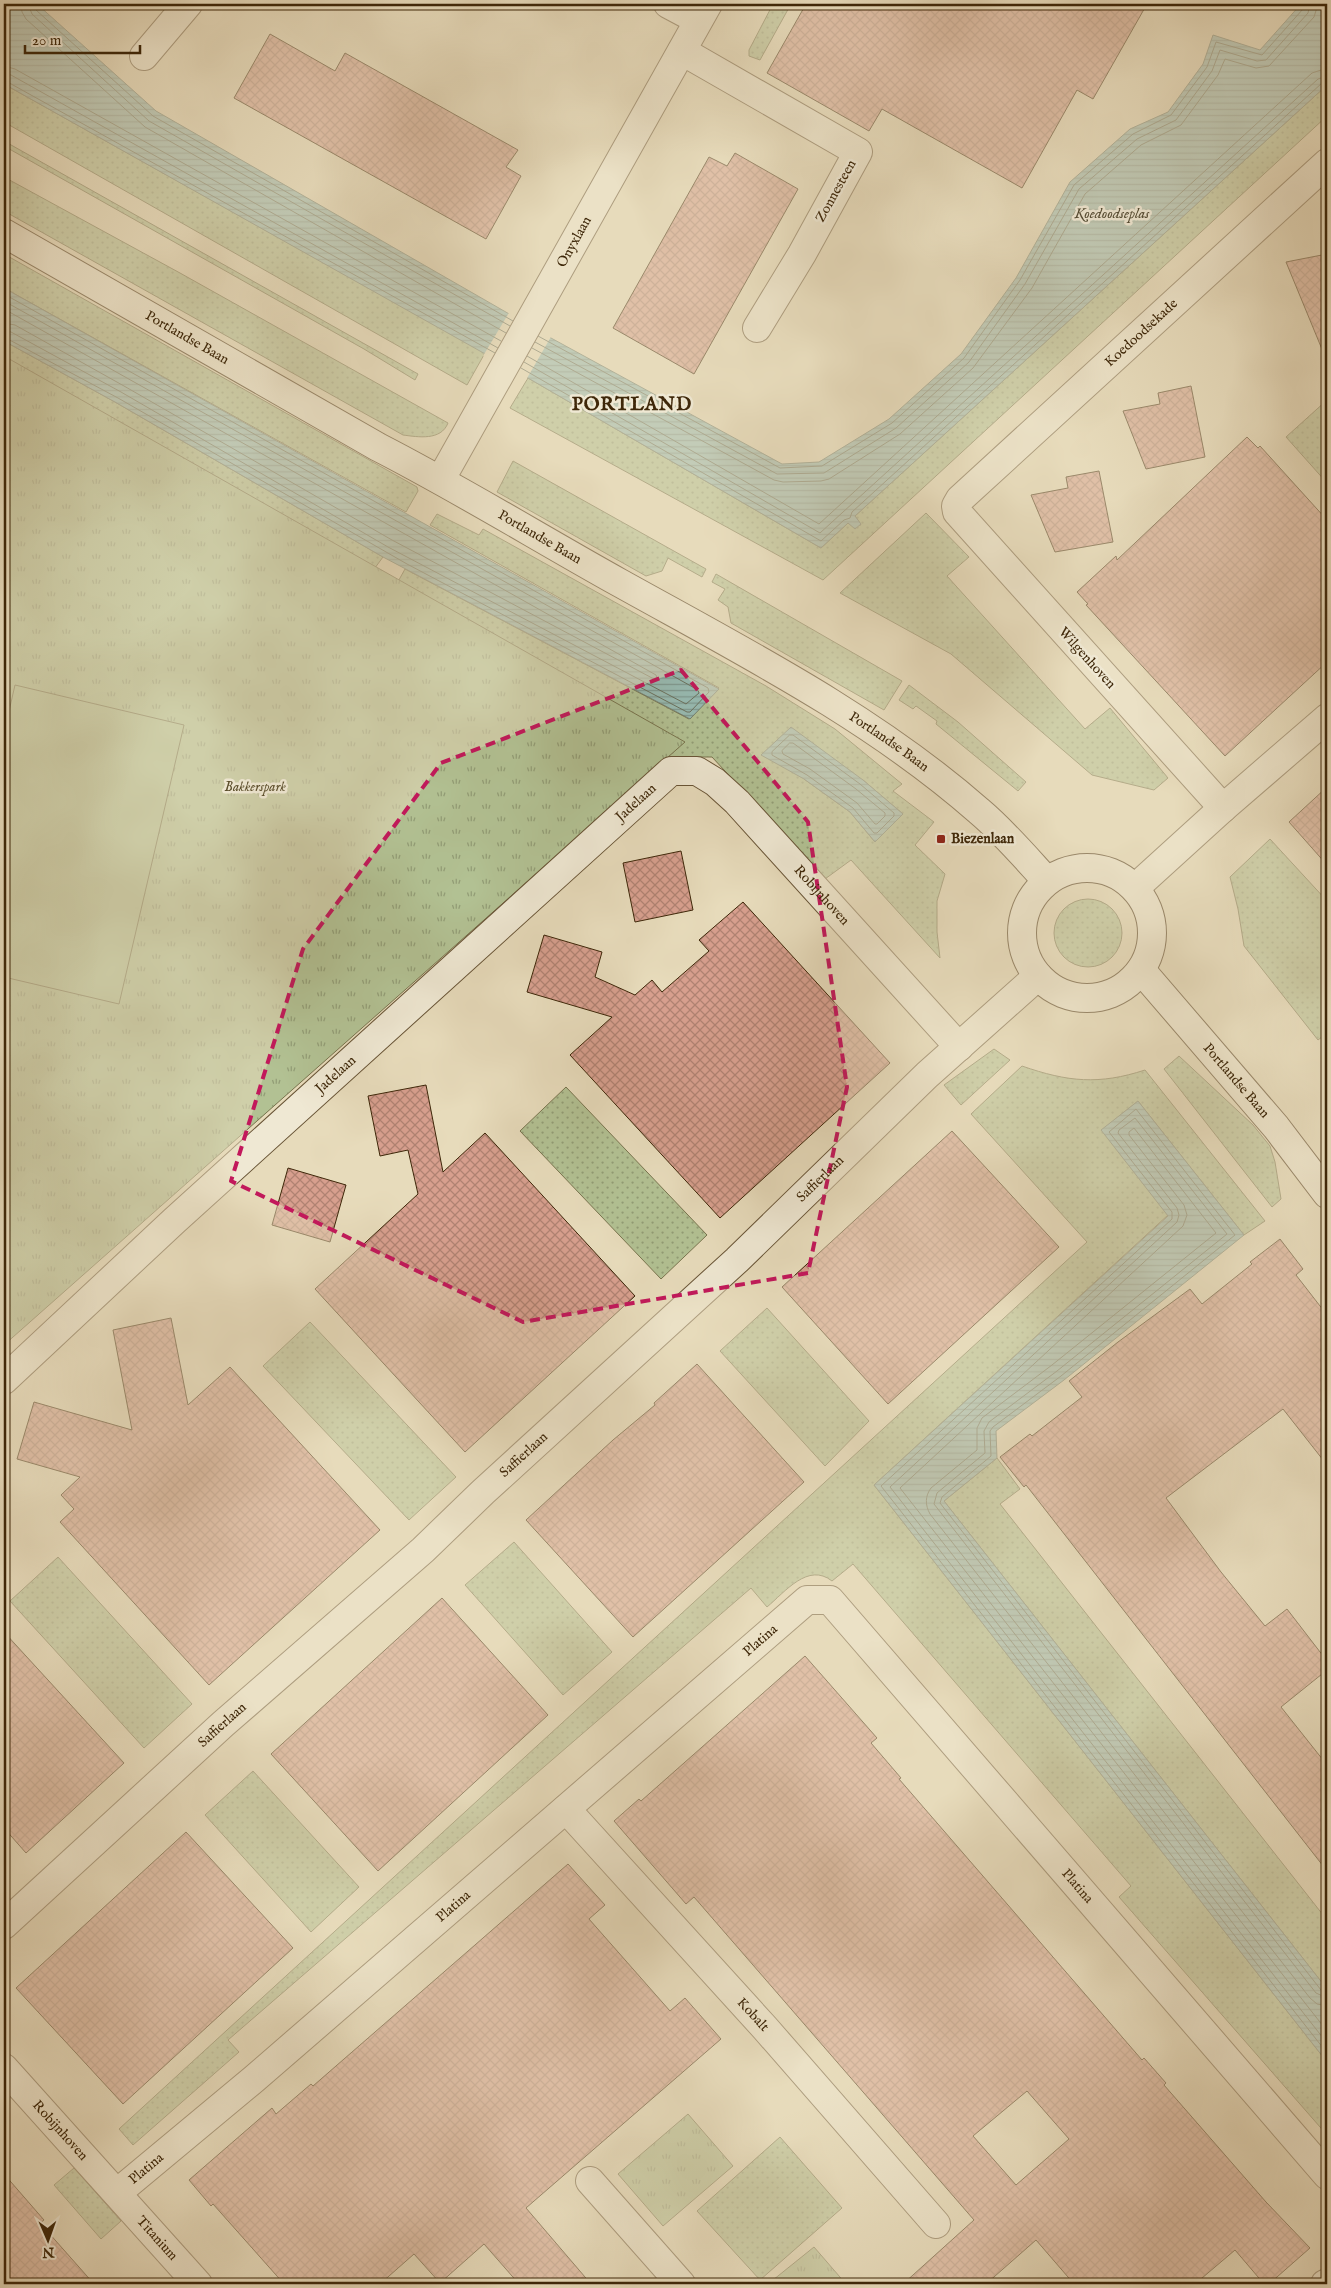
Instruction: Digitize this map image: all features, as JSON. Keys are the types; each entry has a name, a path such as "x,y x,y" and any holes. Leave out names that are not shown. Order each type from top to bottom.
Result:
{"street":[{"path":"144,56 188,4"},
{"path":"668,4 703,12"},
{"name":"Onyxlaan","path":"441,479 703,12"},
{"name":"Zonnesteen","path":"682,51 858,152 802,254 757,328"},
{"name":"Koedoodsekade","path":"956,506 960,499 1327,163"},
{"name":"Portlandse Baan","path":"4,233 378,447 441,479 493,512 796,682 895,744 979,811 1046,881"},
{"name":"Wilgenhoven","path":"956,506 957,512 1009,573 1223,808"},
{"path":"1136,888 1223,808 1327,718"},
{"name":"Robijnhoven","path":"671,771 697,771 715,782 736,802 959,1047"},
{"name":"Jadelaan","path":"4,1380 174,1221 671,771"},
{"path":"1093,867 1109,871 1123,878 1136,888 1146,903 1152,919 1153,937 1149,955 1141,970 1129,983 1115,992 1099,998 1082,998 1065,995 1050,987 1038,976 1024,953 1021,926 1029,901 1046,881 1061,872 1093,867"},
{"name":"Portlandse Baan","path":"1141,970 1276,1127 1327,1194"},
{"name":"Saffierlaan","path":"4,1925 223,1724 430,1543 483,1492 730,1266 959,1047 1038,976"},
{"name":"Platina","path":"117,2192 261,2073 807,1600 830,1600 1327,2175"},
{"name":"Kobalt","path":"566,1809 765,2028 936,2224"},
{"name":"Robijnhoven","path":"4,2068 117,2192"},
{"path":"590,2181 681,2284"},
{"name":"Titanium","path":"117,2192 198,2284"}],"highlighted area":[{"path":"681,670 808,822 847,1087 808,1273 523,1322 231,1181 303,949 441,763"}],"green space":[{"path":"773,4 791,4 760,60 749,56 749,50"},
{"path":"4,84 485,353 467,385 4,122"},
{"path":"1327,85 1327,116 823,580 510,408 528,378 821,548 848,523 861,525 855,516"},
{"path":"4,141 418,374 415,380 364,349 4,146"},
{"path":"4,177 448,423 445,429 428,437 403,435 4,211"},
{"path":"4,254 417,487 418,491 406,512 4,288"},
{"path":"4,341 115,402 383,557 369,576 4,379"},
{"name":"Bakkerspark","path":"4,356 685,742 4,1345"},
{"path":"1327,400 1327,483 1286,437"},
{"path":"513,461 706,569 702,577 668,558 662,571 646,576 497,492"},
{"path":"926,513 969,557 947,576 1085,729 1110,708 1168,778 1154,790 1092,775 951,654 840,593"},
{"path":"437,514 479,535 483,529 766,686 835,729 902,784 893,791 934,822 915,845 945,874 937,901 937,932 940,958 851,860 825,879 712,757 668,757 390,596 405,569 689,719 719,688 430,525","holes":["804,779 863,780 903,814 875,842 850,812"]},
{"path":"716,574 902,681 884,710 731,623 728,607 718,600 725,589 712,582"},
{"path":"15,685 184,725 119,1004 4,977 4,733"},
{"path":"909,685 958,722 1026,782 1018,791 936,724 937,721 916,706 913,709 899,700"},
{"path":"1270,839 1327,901 1327,1033 1318,1040 1244,946 1230,877"},
{"path":"1081,899 1095,899 1107,904 1117,914 1122,926 1122,940 1117,952 1107,962 1095,967 1081,967 1069,962 1059,952 1054,940 1054,926 1059,914 1069,904"},
{"path":"994,1049 1010,1060 961,1105 944,1085"},
{"path":"1179,1056 1253,1125 1270,1146 1275,1162 1281,1199 1272,1207 1164,1069"},
{"path":"1022,1066 1054,1075 1084,1080 1113,1078 1145,1070 1265,1221 1244,1235 1138,1101 1102,1130 1168,1215 874,1485 1327,2062 1327,2135 1119,1897 1131,1886 853,1564 832,1581 823,1576 814,1575 797,1581 767,1607 751,1588 228,2040 239,2052 133,2145 119,2129 1087,1242 971,1114"},
{"path":"566,1087 707,1235 661,1279 520,1131"},
{"path":"767,1308 869,1421 825,1466 720,1351"},
{"path":"310,1322 456,1477 409,1520 263,1366"},
{"path":"997,1458 1020,1489 1000,1504 1327,1920 1327,1989 944,1501"},
{"path":"514,1542 612,1652 563,1695 465,1585"},
{"path":"58,1557 192,1704 144,1748 10,1601"},
{"path":"253,1771 359,1887 311,1932 205,1815"},
{"path":"688,2114 733,2166 663,2226 618,2174"},
{"path":"780,2137 842,2208 760,2280 697,2211"},
{"path":"74,2168 121,2221 101,2239 54,2185"},
{"path":"814,2247 846,2284 768,2284"}],"water":[{"name":"Koedoodseplas","path":"4,4 37,4 156,111 551,338 782,464 819,462 889,419 961,354 1016,278 1070,182 1130,129 1168,112 1203,64 1213,35 1260,50 1301,4 1327,4 1327,85 855,516 861,524 855,529 848,523 821,548 528,378 4,84"},
{"path":"4,288 719,689 690,719 383,557 115,402 4,341"},
{"path":"791,727 863,780 903,814 875,842 850,812 804,779 761,755"},
{"path":"1138,1101 1244,1235 1064,1380 996,1431 997,1458 944,1501 1327,1989 1327,2062 874,1485 1168,1216 1101,1130"}],"pier":[{"path":"510,311 552,335 526,380 483,356"}],"building":[{"path":"806,4 1147,4 1093,99 1077,90 1022,188 882,109 869,131 767,73"},
{"path":"270,34 335,71 345,53 518,150 506,167 521,176 486,239 234,98"},
{"path":"735,153 798,189 694,374 613,328 709,157 727,166"},
{"path":"1327,254 1327,359 1326,359 1286,262"},
{"path":"1191,386 1205,457 1146,469 1123,411 1160,404 1158,393"},
{"path":"1247,437 1258,448 1260,446 1327,520 1327,662 1225,756 1086,605 1088,604 1077,592 1116,556 1117,560"},
{"path":"1099,471 1113,542 1055,552 1031,495 1068,488 1066,477"},
{"path":"1327,787 1327,865 1289,822"},
{"path":"681,851 693,910 635,922 623,863"},
{"path":"743,902 890,1063 720,1218 570,1055 612,1017 527,992 544,935 602,952 595,977 635,995 652,980 662,992 709,951 699,940"},
{"path":"426,1085 443,1172 485,1133 635,1296 465,1452 315,1289 418,1194 408,1150 380,1156 368,1096"},
{"path":"952,1131 1059,1247 888,1404 782,1287"},
{"path":"288,1168 346,1185 330,1242 272,1225"},
{"path":"1280,1239 1303,1269 1296,1275 1327,1315 1327,1465 1283,1409 1166,1498 1221,1572 1265,1626 1287,1609 1327,1661 1327,1670 1281,1707 1327,1765 1327,1871 1026,1485 1024,1487 1000,1457 1030,1434 1032,1436 1082,1397 1069,1381 1118,1342 1190,1289 1202,1304 1252,1264 1250,1262"},
{"path":"171,1318 188,1405 230,1367 380,1530 209,1685 60,1522 74,1509 61,1495 80,1477 17,1459 34,1402 132,1430 113,1330"},
{"path":"697,1364 804,1482 633,1637 526,1520 613,1440 655,1405 654,1403"},
{"path":"442,1598 548,1715 378,1871 271,1754"},
{"path":"4,1632 124,1763 26,1853 4,1828"},
{"path":"805,1656 877,1738 871,1743 901,1778 899,1779 1142,2060 1144,2058 1166,2083 1164,2085 1266,2202 1310,2248 1269,2284 1264,2284 1235,2250 1195,2284 1074,2284 1036,2240 986,2284 903,2284 974,2220 694,1897 686,1904 614,1821 639,1799 641,1801","holes":["1027,2091 1069,2139 1016,2185 973,2136"]},
{"path":"186,1832 293,1948 123,2104 16,1988"},
{"path":"568,1864 605,1905 589,1919 670,2011 685,1998 721,2039 526,2208 591,2284 519,2284 484,2244 440,2283 414,2254 380,2284 284,2284 213,2204 211,2206 189,2180 272,2108 276,2114 311,2084 313,2086"},
{"path":"4,2174 44,2220 40,2223 94,2284 4,2284"}],"place":[{"name":"Biezenlaan","path":"941,839"}],"district":[{"name":"PORTLAND","path":"632,405"}]}
